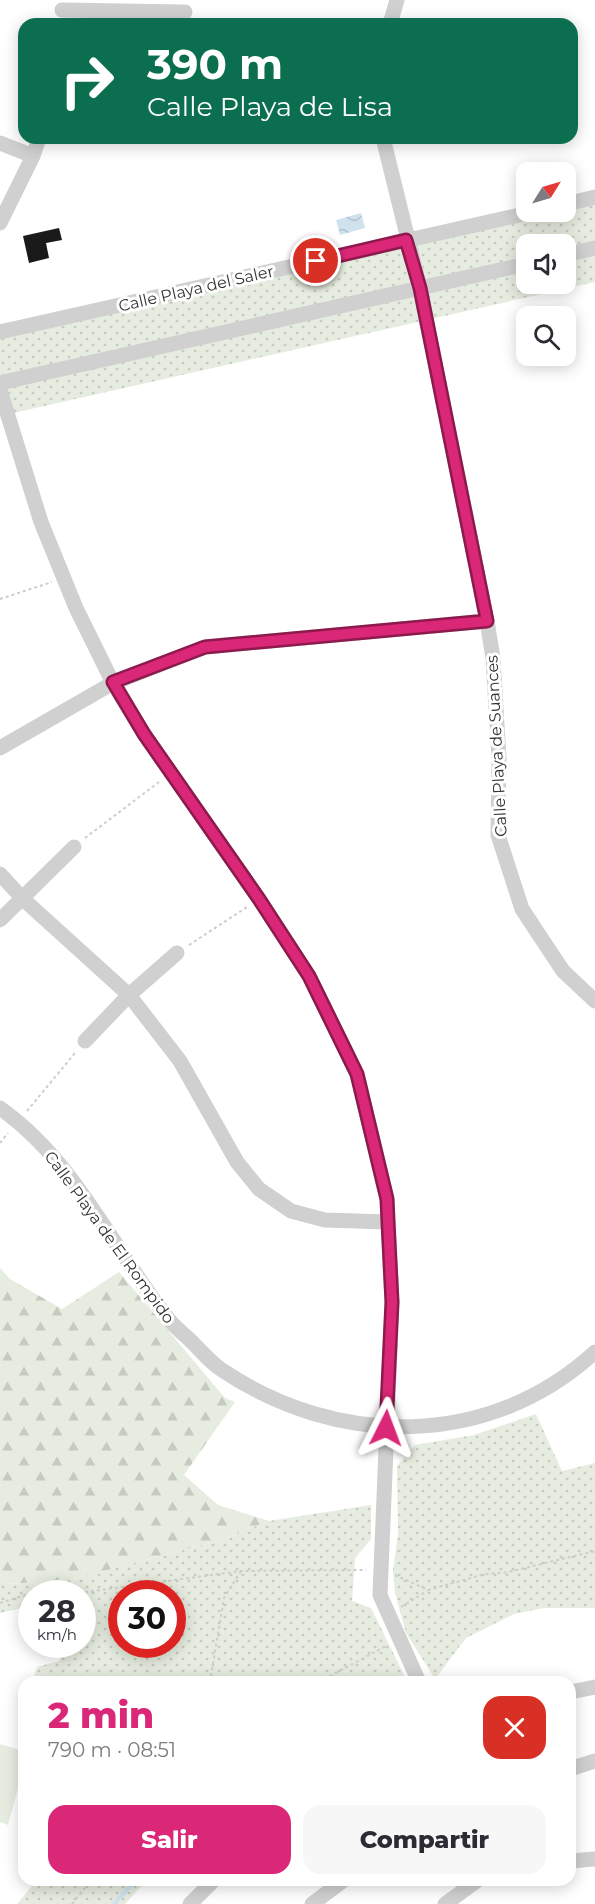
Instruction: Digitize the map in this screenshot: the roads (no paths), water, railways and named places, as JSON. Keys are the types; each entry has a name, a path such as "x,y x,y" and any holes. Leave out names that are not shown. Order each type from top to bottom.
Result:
{"street":[{"path":"392,18 397,0"},
{"path":"62,11 185,12"},
{"path":"0,143 33,156"},
{"path":"0,224 37,144"},
{"name":"Calle Playa de Suances","path":"385,144 406,240 420,288 487,621 493,658 499,758 498,835 522,909 563,971 595,1002"},
{"path":"576,202 595,197"},
{"name":"Calle Playa del Saler","path":"0,332 516,216"},
{"path":"576,253 595,248"},
{"path":"0,383 516,266"},
{"path":"0,390 41,522 64,578 113,682 171,773 259,899 309,976 357,1074 387,1199 392,1302 380,1595 416,1676"},
{"path":"0,748 113,682 205,647 487,621"},
{"path":"0,920 74,847"},
{"path":"0,874 129,995 180,1061 237,1162 259,1189 291,1211 325,1220 388,1222"},
{"path":"85,1041 129,995 177,953"},
{"name":"Calle Playa de El Rompido","path":"0,1108 18,1121 54,1156 96,1211 167,1317 220,1369 287,1406 343,1422 386,1428 445,1424 535,1396 577,1368 595,1352"},
{"path":"576,1691 595,1687"},
{"path":"576,1767 595,1761"},
{"path":"576,1860 595,1858"},
{"path":"190,1904 208,1886"},
{"path":"312,1904 336,1886"},
{"path":"445,1904 470,1886"}],"water":[{"path":"361,213 365,228 340,235 336,220"}],"waterway":[{"path":"114,1904 130,1886"}]}
